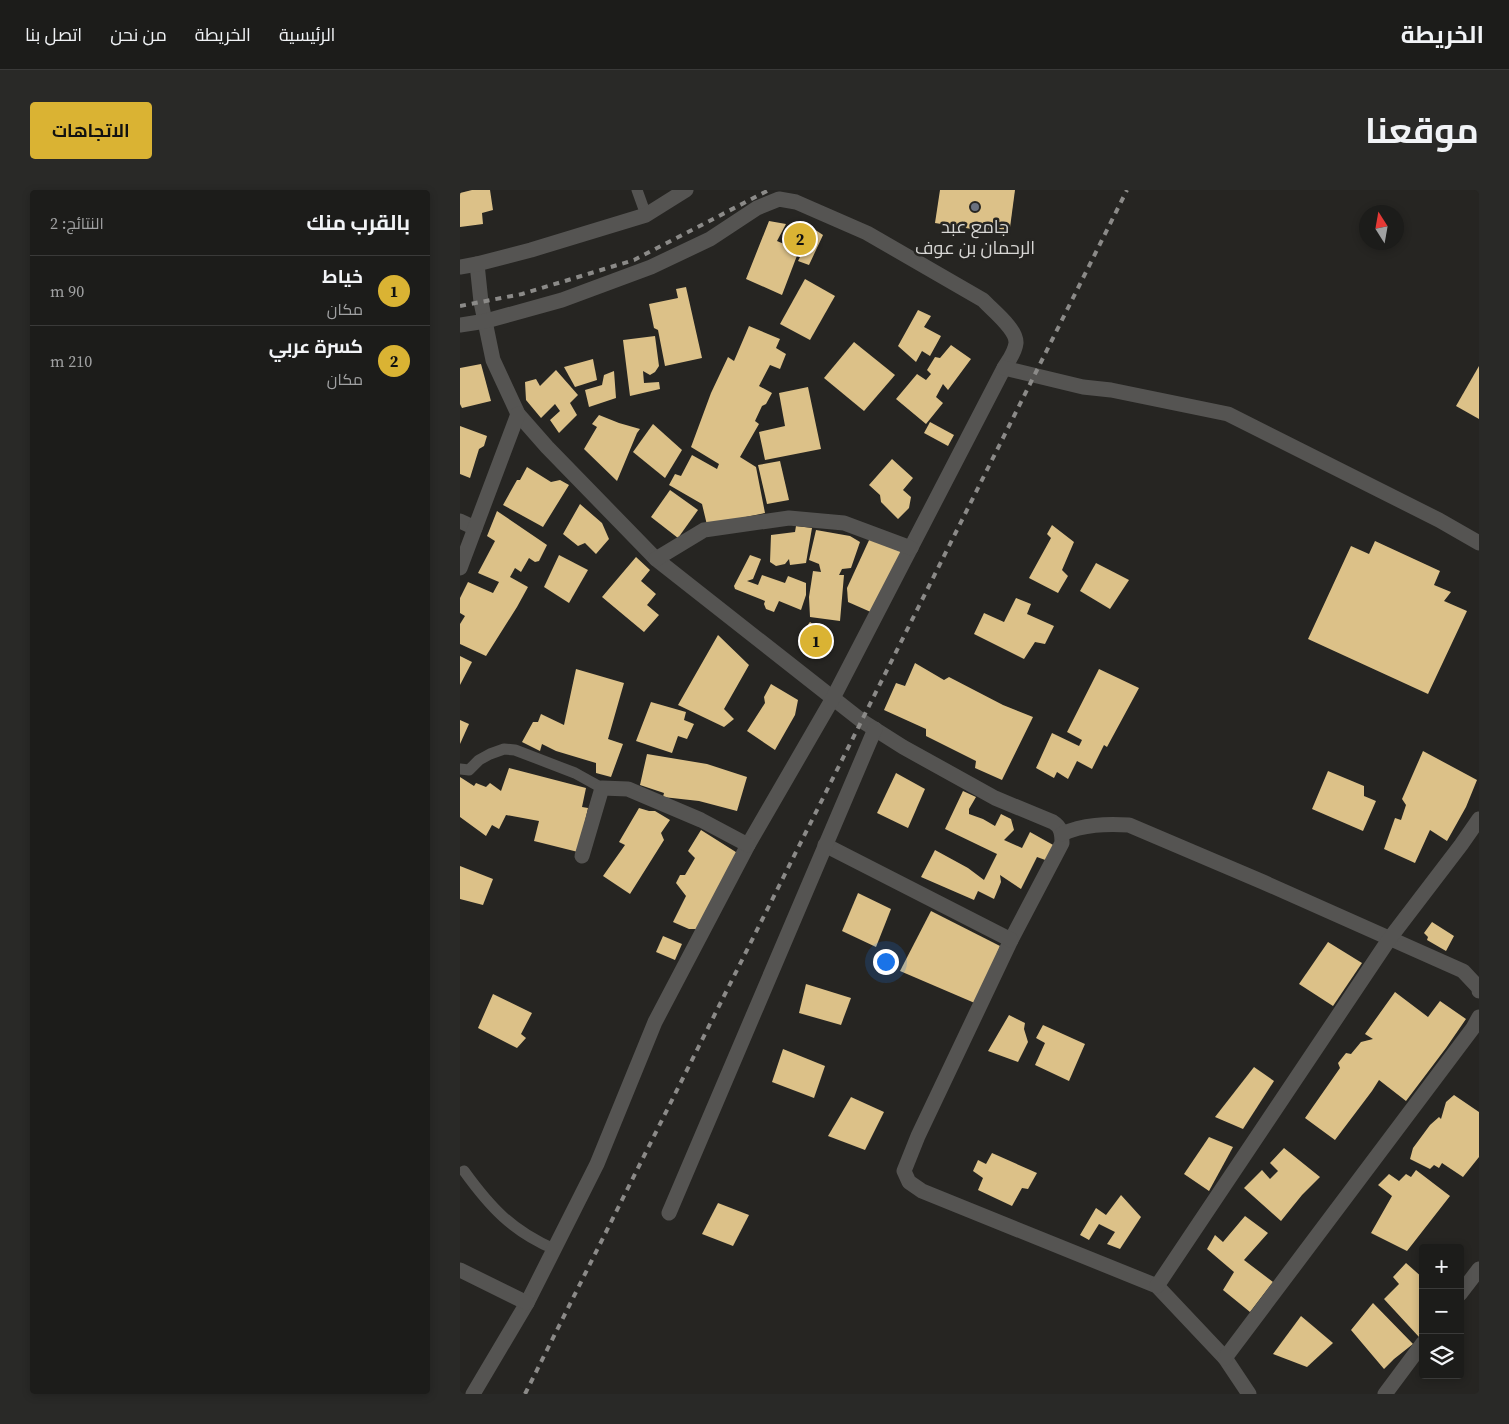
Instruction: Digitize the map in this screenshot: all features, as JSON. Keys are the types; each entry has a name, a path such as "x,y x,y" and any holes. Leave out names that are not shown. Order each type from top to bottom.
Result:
{"street":[{"path":"460,267 477,264 646,215 686,190"},
{"path":"460,325 486,321 562,300 650,267 710,239 757,208 779,199 796,202 867,233 983,300 1013,332 1016,342 1013,353 833,698 748,845 655,1022 597,1164 527,1303 473,1394"},
{"path":"477,264 481,302 493,360 518,414 547,447 656,559 862,720 903,747 995,798 1060,826 1062,843 1011,940 909,1156 904,1171 909,1182 922,1191 1157,1286 1224,1358 1249,1394"},
{"path":"1004,368 1084,387 1111,390 1228,414 1439,520 1479,543"},
{"path":"460,568 518,414"},
{"path":"656,559 704,530 790,518 844,523 911,548"},
{"path":"460,521 475,528"},
{"path":"669,1213 875,728"},
{"path":"582,856 602,788 628,789 701,820 748,845"},
{"path":"1157,1286 1390,938 1479,819"},
{"path":"1062,834 1075,828 1107,824 1129,825 1463,971 1479,988 1479,991"},
{"path":"826,845 1011,940"},
{"path":"1224,1358 1467,1036 1479,1017"},
{"path":"1464,1289 1479,1269"},
{"path":"460,1270 527,1303"},
{"path":"1385,1394 1419,1349"}],"lane":[{"path":"637,190 646,215"},
{"path":"460,769 469,770 479,760 504,749 515,750 575,773 602,788"},
{"path":"464,1171 493,1207 511,1225 536,1241 554,1249"}],"building":[{"path":"472,190 490,190 493,210 482,213 483,224 460,227 460,193"},
{"name":"جامع عبد الرحمان بن عوف","path":"940,190 1015,190 1009,235 935,223"},
{"path":"769,221 786,224 777,241 791,247 800,225 809,232 798,253 782,295 746,279"},
{"path":"814,229 823,235 809,265 798,261"},
{"path":"805,279 835,296 810,340 780,324"},
{"path":"686,287 702,358 665,366 658,330 654,328 649,304 678,298 676,289"},
{"path":"918,310 931,316 924,327 941,336 930,356 922,351 916,362 898,346"},
{"path":"749,326 780,339 776,348 786,354 780,369 770,365 759,386 772,393 766,404 762,406 755,421 759,424 740,457 756,467 765,513 707,525 702,504 669,485 675,474 681,476 692,455 717,469 719,464 691,447 711,393 728,357 734,361"},
{"path":"655,336 659,366 650,375 643,371 644,383 659,382 660,389 630,396 623,340"},
{"path":"854,342 895,375 864,411 824,378"},
{"path":"951,345 971,359 948,390 943,384 936,397 943,403 926,424 896,399 917,374 926,380 931,374 927,370 935,357 940,358"},
{"path":"593,359 597,380 575,387 564,367"},
{"path":"481,364 491,401 462,408 460,404 460,368"},
{"path":"1479,366 1479,419 1456,406"},
{"path":"556,370 578,395 570,403 577,415 559,433 550,420 560,411 555,404 541,418 526,400 525,382 536,379 540,386"},
{"path":"614,371 616,398 589,407 585,390 602,385 604,375"},
{"path":"808,387 821,449 765,460 759,432 785,426 779,393"},
{"path":"599,415 640,429 617,481 584,449 597,427 592,424"},
{"path":"930,422 954,435 948,446 924,433"},
{"path":"653,424 682,450 665,478 633,452"},
{"path":"460,426 487,436 484,446 479,449 470,478 460,474"},
{"path":"892,459 913,478 903,490 911,497 909,508 898,519 881,502 880,495 869,485"},
{"path":"780,461 789,500 767,504 758,465"},
{"path":"527,467 551,482 560,480 569,485 543,527 503,505 517,480 520,480"},
{"path":"670,490 698,510 678,538 651,517"},
{"path":"580,504 602,523 609,539 596,554 585,543 578,546 563,534"},
{"path":"497,511 547,545 539,561 535,562 529,558 521,572 515,568 510,577 528,587 486,656 460,644 460,624 465,616 460,613 460,598 468,582 493,593 499,582 478,573 495,541 487,536"},
{"path":"1052,525 1074,542 1062,570 1068,576 1058,593 1029,578 1051,538 1047,534"},
{"path":"796,526 812,528 806,563 790,565 789,559 785,564 776,566 770,562 771,535 795,532"},
{"path":"816,530 850,536 860,542 851,568 842,569 839,575 844,575 840,621 810,617 809,597 813,571 821,572 819,564 809,560"},
{"path":"870,538 902,552 873,613 848,602 847,588"},
{"path":"1375,541 1440,571 1434,585 1451,592 1444,601 1467,611 1428,694 1308,639 1351,546 1369,554"},
{"path":"559,555 588,570 569,603 544,587"},
{"path":"750,555 761,559 753,579 747,581 758,585 762,575 785,583 788,576 806,583 806,595 801,610 779,601 774,612 766,609 765,601 735,589 734,586"},
{"path":"636,557 650,570 641,581 656,594 647,605 659,615 644,632 602,597"},
{"path":"1096,563 1129,580 1110,609 1080,591"},
{"path":"1016,598 1031,604 1027,614 1054,626 1045,644 1035,642 1024,659 974,634 984,613 1004,622"},
{"path":"810,622 825,633 819,648 801,634"},
{"path":"718,635 749,665 724,709 734,719 724,727 678,705"},
{"path":"460,656 472,662 460,685"},
{"path":"915,663 944,680 949,677 1003,705 1033,717 1002,780 975,768 976,761 926,736 926,729 884,710 896,683 905,686"},
{"path":"576,669 624,683 608,739 623,744 611,777 596,773 596,763 556,751 542,744 540,751 522,742 533,722 538,722 541,714 564,725"},
{"path":"1099,669 1139,688 1107,747 1104,745 1092,769 1077,761 1068,779 1057,772 1054,778 1036,768 1052,733 1079,746 1082,740 1067,732"},
{"path":"771,684 798,700 795,715 775,750 747,731 765,703 764,697"},
{"path":"651,702 686,712 684,720 694,724 687,739 678,736 672,753 636,741"},
{"path":"460,720 469,724 460,744"},
{"path":"1423,751 1477,780 1466,807 1447,841 1430,830 1415,863 1384,849 1395,818 1401,820 1406,805 1402,799"},
{"path":"647,754 707,764 747,777 737,811 699,801 663,797 664,793 640,785"},
{"path":"509,768 586,788 582,807 588,808 578,852 534,841 539,821 506,815 499,829 492,825 486,836 460,817 460,777 474,786 476,783 486,787 490,783 501,791"},
{"path":"1328,771 1364,786 1364,796 1376,801 1363,831 1312,809"},
{"path":"896,773 925,789 908,828 877,813"},
{"path":"963,791 976,797 969,809 969,814 995,826 1001,814 1011,819 1014,830 1004,840 1022,848 1030,832 1055,846 1048,861 1037,857 1021,889 1000,875 1001,882 994,899 978,891 974,900 921,877 935,850 968,868 984,880 997,854 945,829"},
{"path":"639,808 655,811 670,820 661,833 664,840 630,894 603,876 625,845 619,842"},
{"path":"701,830 739,854 700,929 689,929 673,922 686,896 676,883 680,875 685,875 695,858 688,851"},
{"path":"460,866 493,879 483,905 460,899"},
{"path":"858,893 891,909 876,947 842,931"},
{"path":"931,911 1000,946 977,1004 900,971"},
{"path":"1432,922 1454,936 1446,951 1427,940 1428,937 1424,933"},
{"path":"663,936 682,944 675,960 656,952"},
{"path":"1328,942 1362,963 1333,1006 1299,984"},
{"path":"806,984 851,998 841,1025 799,1013"},
{"path":"1395,992 1428,1017 1440,1001 1466,1019 1406,1101 1379,1080 1335,1140 1305,1118 1340,1068 1338,1063 1346,1053 1351,1054 1361,1042 1373,1039 1365,1034"},
{"path":"493,994 532,1013 521,1034 526,1038 517,1048 478,1028"},
{"path":"1009,1015 1025,1023 1024,1029 1028,1042 1018,1062 988,1051"},
{"path":"1043,1025 1085,1044 1069,1081 1035,1065 1045,1043 1036,1038"},
{"path":"783,1049 825,1066 814,1098 772,1082"},
{"path":"1254,1067 1274,1081 1243,1129 1215,1117"},
{"path":"1454,1095 1479,1112 1479,1157 1463,1177 1442,1163 1439,1168 1434,1165 1430,1169 1410,1159 1413,1148 1430,1125 1439,1117 1441,1119 1446,1102"},
{"path":"851,1097 884,1112 865,1150 828,1136"},
{"path":"1209,1137 1233,1147 1209,1191 1184,1174"},
{"path":"1284,1148 1320,1177 1302,1195 1281,1221 1244,1188 1262,1170 1270,1179 1278,1171 1270,1163"},
{"path":"992,1153 1037,1173 1028,1189 1022,1188 1012,1206 978,1190 983,1178 973,1171 978,1160 986,1164"},
{"path":"1416,1170 1450,1196 1407,1251 1371,1233 1392,1196 1378,1185 1389,1174 1399,1181 1406,1174 1411,1177"},
{"path":"1121,1195 1141,1217 1120,1249 1107,1244 1115,1232 1099,1224 1089,1240 1080,1235 1096,1208 1106,1215"},
{"path":"718,1203 749,1215 733,1246 702,1234"},
{"path":"1245,1216 1268,1233 1244,1260 1273,1282 1250,1312 1223,1290 1234,1272 1207,1249 1215,1235 1223,1242"},
{"path":"1406,1263 1419,1274 1419,1337 1384,1299 1399,1284 1393,1277"},
{"path":"1373,1303 1413,1344 1384,1369 1351,1330"},
{"path":"1301,1316 1333,1343 1307,1367 1273,1354"}],"railway":[{"path":"460,306 522,294 634,260 769,190"},
{"path":"525,1394 1127,190"}],"place":[{"name":"جامع عبد الرحمان بن عوف","path":"975,207"},
{"name":"كسرة عربي","path":"800,239"},
{"name":"خياط","path":"816,641"}]}
